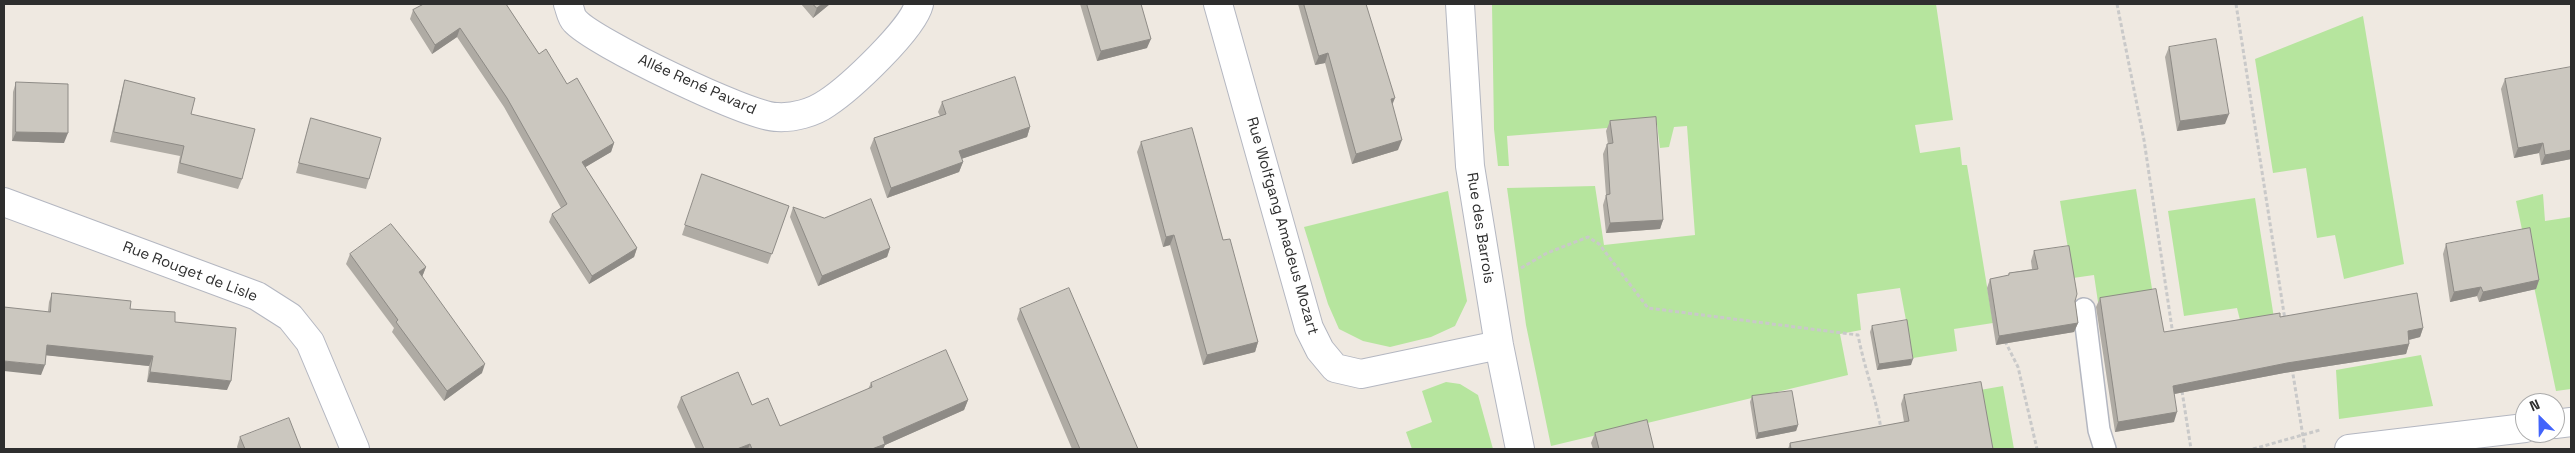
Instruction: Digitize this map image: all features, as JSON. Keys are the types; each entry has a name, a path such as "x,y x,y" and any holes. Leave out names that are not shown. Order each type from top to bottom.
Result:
{"street":[{"name":"Allée René Pavard","path":"568,4 574,21 600,42 738,106 775,118 804,114 827,104 902,34 917,13 919,4"},
{"name":"Rue Wolfgang Amadeus Mozart","path":"1218,4 1309,328 1320,350 1335,368 1361,374 1499,345"},
{"name":"Rue des Barrois","path":"1460,4 1470,166 1499,345 1520,449"},
{"name":"Rue Rouget de Lisle","path":"4,202 257,296 290,317 310,342 355,449"},
{"path":"2349,449 2515,429"}],"lane":[{"path":"2084,310 2099,430 2105,449"}],"path":[{"path":"2117,4 2144,140 2174,343"},
{"path":"2236,4 2286,327"},
{"path":"1516,269 1525,268 1547,253 1588,237 1599,244 1648,308 1858,335 1863,363 1878,410 1883,439"},
{"path":"2004,340 2006,348 2018,367 2037,449"},
{"path":"2292,366 2305,449"},
{"path":"2180,382 2191,449"},
{"path":"2253,449 2302,435"}],"green space":[{"path":"1492,4 1936,4 1953,120 1915,125 1920,153 1960,147 1962,165 1967,165 1993,323 1954,329 1957,351 1913,358 1900,288 1857,294 1861,330 1840,334 1848,375 1551,446 1526,325 1507,188 1595,186 1604,245 1695,235 1687,126 1674,127 1669,147 1660,148 1657,124 1507,136 1509,166 1498,166 1494,129"},
{"path":"2363,16 2404,264 2344,279 2335,235 2317,238 2306,168 2273,173 2255,59"},
{"path":"2136,189 2153,295 2098,302 2094,275 2073,278 2060,201"},
{"path":"1448,191 1467,301 1455,326 1431,337 1390,347 1363,341 1339,329 1328,304 1304,227"},
{"path":"2543,194 2545,221 2571,217 2571,389 2556,391 2516,201"},
{"path":"2255,198 2274,318 2241,324 2237,308 2184,316 2168,211"},
{"path":"2421,355 2433,406 2339,419 2336,370"},
{"path":"1446,382 1460,384 1478,395 1493,449 1412,449 1406,432 1432,422 1422,391"},
{"path":"2003,386 2014,449 1991,449 1980,390"}],"building":[{"path":"424,4 506,4 539,54 546,49 567,84 577,78 614,143 582,162 637,248 592,276 552,214 567,204 507,98 460,28 435,45 413,10"},
{"path":"813,4 822,4 817,8"},
{"path":"1087,4 1141,4 1151,39 1101,51"},
{"path":"1304,4 1366,4 1395,98 1391,99 1402,140 1356,154 1328,53 1319,56"},
{"path":"2216,39 2229,114 2180,121 2169,47"},
{"path":"2571,67 2571,150 2545,155 2543,143 2518,148 2505,79"},
{"path":"1015,77 1030,127 959,151 963,162 891,188 874,138 946,114 942,102"},
{"path":"125,80 195,98 191,114 255,129 242,179 180,163 184,146 114,132"},
{"path":"16,82 68,84 68,133 16,132"},
{"path":"1656,117 1663,220 1610,223 1606,195 1610,194 1607,144 1613,143 1610,121"},
{"path":"311,118 381,138 369,179 299,163"},
{"path":"1192,128 1223,240 1230,239 1258,342 1207,355 1174,235 1166,237 1141,142"},
{"path":"702,174 789,206 772,254 685,225"},
{"path":"871,199 890,248 822,276 793,207 824,218"},
{"path":"391,224 426,267 419,272 485,364 447,391 396,322 398,320 350,254"},
{"path":"2530,228 2539,280 2483,292 2481,287 2454,292 2446,244"},
{"path":"2069,246 2077,294 2075,301 2078,323 1999,336 1990,279 2009,275 2009,273 2038,269 2034,251"},
{"path":"1069,288 1138,449 1080,449 1020,309"},
{"path":"2156,289 2164,332 2280,313 2280,317 2417,293 2423,328 2408,331 2409,344 2287,363 2173,386 2177,412 2118,422 2100,298"},
{"path":"52,293 131,301 130,309 175,312 175,322 236,328 231,381 150,372 153,356 47,345 45,365 4,361 4,307 50,312"},
{"path":"1907,320 1913,359 1879,364 1872,326"},
{"path":"946,350 968,400 883,437 885,444 872,449 752,449 750,444 737,449 704,449 681,397 738,372 752,405 768,398 780,426 872,387 871,383"},
{"path":"1981,382 1993,449 1791,449 1790,443 1909,421 1904,395"},
{"path":"1792,391 1798,425 1758,433 1752,396"},
{"path":"289,418 301,449 245,449 240,437"},
{"path":"1647,420 1654,449 1599,449 1595,433"}]}
